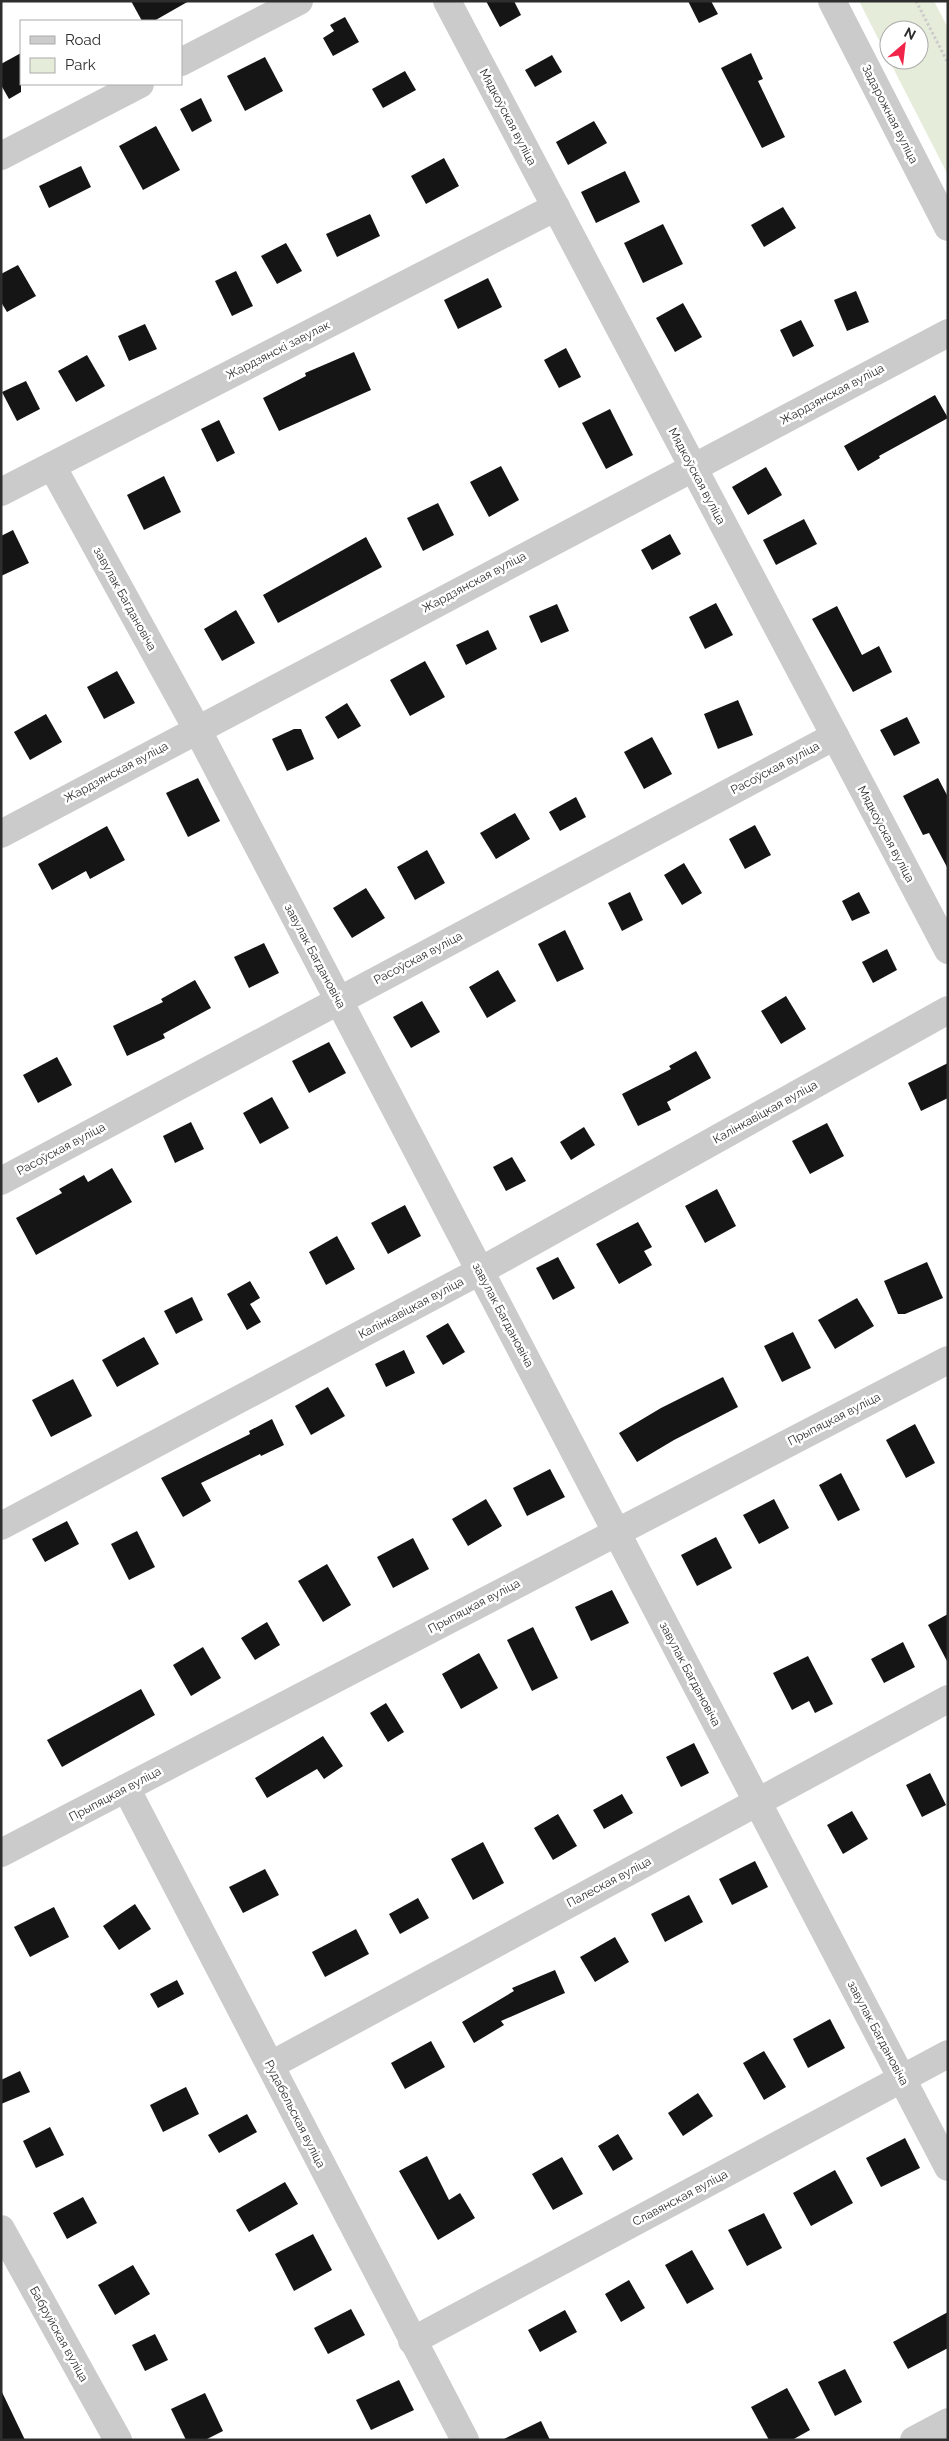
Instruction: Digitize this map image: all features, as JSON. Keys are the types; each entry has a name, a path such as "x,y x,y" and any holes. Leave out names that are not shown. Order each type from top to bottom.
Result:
{"street":[{"path":"182,61 299,1"},
{"name":"Мядкоўская вуліца","path":"447,1 948,950"},
{"name":"Задарожная вуліца","path":"832,1 948,228"},
{"path":"1,156 138,85"},
{"name":"Жардзянскі завулак","path":"1,492 556,207"},
{"name":"Жардзянская вуліца","path":"1,834 948,333"},
{"name":"завулак Багдановіча","path":"52,466 197,729 948,2167"},
{"name":"Расоўская вуліца","path":"1,1181 835,736"},
{"name":"Калінкавіцкая вуліца","path":"1,1526 480,1271 948,1010"},
{"name":"Прыпяцкая вуліца","path":"1,1853 948,1360"},
{"name":"Палеская вуліца","path":"271,2065 948,1699"},
{"name":"Рудабельская вуліца","path":"126,1788 464,2440"},
{"name":"Славянская вуліца","path":"412,2342 948,2054"},
{"name":"Бабруйская вуліца","path":"1,2229 118,2440"},
{"path":"914,2440 948,2422"}],"path":[{"path":"916,1 948,63"}],"green space":[{"path":"859,1 934,1 948,28 948,175 894,70 929,70 929,20 879,20 879,40"}],"building":[{"path":"131,1 189,1 156,20 141,20"},
{"path":"486,1 514,1 521,15 500,27"},
{"path":"688,1 711,1 718,14 699,23"},
{"path":"345,17 359,42 333,56 323,38 334,31 330,25"},
{"path":"751,53 763,79 758,81 785,137 762,148 721,68"},
{"path":"20,54 21,92 9,99 1,85 1,64"},
{"path":"552,55 562,72 535,87 525,70"},
{"path":"265,57 283,91 245,111 227,76"},
{"path":"405,71 416,90 383,108 372,89"},
{"path":"201,98 212,121 192,132 180,109"},
{"path":"594,121 607,143 568,165 556,142"},
{"path":"156,126 180,170 143,190 119,146"},
{"path":"444,158 459,186 426,204 411,176"},
{"path":"81,166 91,187 49,208 39,186"},
{"path":"625,171 640,202 596,223 581,192"},
{"path":"783,207 796,228 764,247 751,225"},
{"path":"370,214 380,236 337,257 326,234"},
{"path":"663,224 683,264 643,283 624,243"},
{"path":"286,243 302,271 277,284 261,256"},
{"path":"18,265 36,296 7,312 1,302 1,274"},
{"path":"236,271 253,306 232,316 215,281"},
{"path":"488,278 502,307 458,329 444,300"},
{"path":"856,291 869,322 847,331 834,300"},
{"path":"683,303 702,337 675,352 656,318"},
{"path":"801,320 814,346 793,357 780,330"},
{"path":"145,324 157,349 129,361 118,336"},
{"path":"566,348 581,377 559,388 544,360"},
{"path":"354,352 371,390 279,431 263,398 306,376 305,373"},
{"path":"87,355 105,386 76,402 58,371"},
{"path":"26,381 40,409 17,421 2,392"},
{"path":"935,395 948,418 879,456 880,458 858,471 844,446"},
{"path":"610,409 633,455 606,469 582,423"},
{"path":"219,420 235,453 217,462 201,429"},
{"path":"501,466 519,500 489,517 470,482"},
{"path":"766,467 782,495 748,515 732,487"},
{"path":"164,476 181,512 144,530 127,495"},
{"path":"438,503 454,535 423,551 407,518"},
{"path":"804,519 817,544 776,565 763,540"},
{"path":"13,530 29,563 1,576 1,536"},
{"path":"670,534 681,554 652,570 641,550"},
{"path":"366,537 382,567 278,623 263,595"},
{"path":"716,603 733,635 705,649 689,617"},
{"path":"557,604 569,631 541,643 529,616"},
{"path":"837,606 862,655 879,646 892,672 853,692 812,619"},
{"path":"236,610 255,643 222,661 204,629"},
{"path":"488,630 497,649 466,665 456,645"},
{"path":"425,661 445,697 410,716 390,680"},
{"path":"117,671 135,703 104,719 87,687"},
{"path":"738,700 753,735 718,749 704,714"},
{"path":"347,703 361,726 338,739 325,717"},
{"path":"46,714 62,742 30,760 14,732"},
{"path":"907,717 920,743 894,756 880,730"},
{"path":"294,729 301,729 314,759 287,771 272,739"},
{"path":"652,737 672,774 644,789 624,752"},
{"path":"198,778 220,821 188,837 166,793"},
{"path":"938,778 948,797 948,869 929,833 923,835 903,796"},
{"path":"576,797 586,817 560,831 549,812"},
{"path":"515,813 530,839 496,859 480,833"},
{"path":"755,825 771,855 745,869 729,839"},
{"path":"107,826 125,860 90,879 86,871 52,890 38,864"},
{"path":"427,850 445,883 415,900 397,867"},
{"path":"684,863 702,893 682,905 664,875"},
{"path":"366,888 385,918 352,938 333,908"},
{"path":"630,892 643,920 622,931 608,903"},
{"path":"859,892 870,913 852,921 842,901"},
{"path":"565,930 584,969 557,982 538,944"},
{"path":"264,943 279,973 249,988 234,957"},
{"path":"887,949 897,970 873,983 862,962"},
{"path":"498,970 516,1001 487,1018 469,987"},
{"path":"195,980 211,1008 163,1034 165,1038 127,1056 113,1026 163,1002 161,999"},
{"path":"786,996 806,1029 781,1044 761,1011"},
{"path":"422,1001 440,1032 411,1048 393,1017"},
{"path":"329,1042 346,1073 309,1093 292,1061"},
{"path":"696,1051 711,1078 667,1102 671,1110 638,1126 622,1094 671,1069 669,1066"},
{"path":"57,1057 72,1085 38,1103 23,1075"},
{"path":"948,1063 948,1098 921,1111 908,1083"},
{"path":"272,1097 289,1128 260,1144 243,1113"},
{"path":"191,1122 204,1149 175,1163 163,1136"},
{"path":"827,1123 844,1156 810,1174 792,1141"},
{"path":"584,1127 595,1145 571,1160 560,1142"},
{"path":"512,1157 526,1181 506,1191 493,1167"},
{"path":"112,1168 132,1202 36,1255 16,1218 62,1193 59,1189 84,1175 88,1182"},
{"path":"717,1189 736,1226 705,1243 685,1206"},
{"path":"405,1205 421,1236 388,1254 371,1223"},
{"path":"638,1222 652,1247 644,1251 652,1265 619,1284 596,1244"},
{"path":"337,1236 355,1269 326,1285 309,1252"},
{"path":"558,1257 575,1288 553,1300 536,1268"},
{"path":"927,1262 943,1298 905,1314 898,1314 884,1281"},
{"path":"250,1281 260,1298 250,1304 261,1322 247,1330 227,1294"},
{"path":"192,1297 203,1320 176,1334 164,1311"},
{"path":"857,1298 874,1326 835,1349 818,1320"},
{"path":"448,1323 465,1352 443,1365 426,1336"},
{"path":"793,1332 811,1368 782,1382 764,1346"},
{"path":"144,1337 159,1364 117,1387 102,1360"},
{"path":"404,1350 415,1373 386,1387 375,1364"},
{"path":"723,1377 738,1407 674,1440 637,1462 619,1433 661,1408"},
{"path":"73,1379 92,1416 51,1437 32,1400"},
{"path":"328,1387 345,1416 311,1435 295,1406"},
{"path":"272,1419 284,1445 261,1456 260,1454 201,1483 211,1501 183,1517 161,1478 250,1434 249,1431"},
{"path":"915,1424 935,1463 906,1478 886,1440"},
{"path":"550,1469 565,1497 527,1516 513,1488"},
{"path":"841,1473 860,1510 838,1521 819,1485"},
{"path":"486,1499 502,1526 468,1546 452,1519"},
{"path":"774,1499 789,1528 759,1544 743,1515"},
{"path":"67,1521 79,1544 45,1562 32,1539"},
{"path":"137,1531 155,1567 129,1580 111,1544"},
{"path":"716,1537 732,1568 697,1586 681,1555"},
{"path":"413,1538 429,1569 393,1588 377,1557"},
{"path":"327,1564 351,1605 323,1622 298,1581"},
{"path":"612,1590 629,1623 591,1641 575,1607"},
{"path":"948,1614 948,1663 928,1625"},
{"path":"267,1622 280,1645 255,1660 241,1638"},
{"path":"533,1627 558,1678 532,1691 507,1640"},
{"path":"903,1642 915,1667 884,1683 871,1659"},
{"path":"203,1647 221,1678 191,1696 173,1665"},
{"path":"479,1653 498,1688 461,1709 442,1674"},
{"path":"808,1656 833,1704 815,1713 809,1701 792,1710 773,1673"},
{"path":"141,1689 155,1715 62,1767 47,1740"},
{"path":"386,1703 404,1732 388,1742 370,1713"},
{"path":"323,1736 343,1766 324,1779 317,1769 267,1798 255,1778"},
{"path":"694,1743 709,1773 681,1787 666,1757"},
{"path":"930,1773 946,1805 922,1817 906,1785"},
{"path":"622,1794 633,1813 604,1829 593,1810"},
{"path":"852,1811 868,1839 843,1854 827,1825"},
{"path":"558,1814 577,1846 553,1860 534,1828"},
{"path":"483,1842 504,1883 473,1900 451,1859"},
{"path":"755,1861 768,1887 732,1905 719,1879"},
{"path":"265,1869 279,1895 243,1913 229,1887"},
{"path":"689,1895 703,1922 665,1942 651,1914"},
{"path":"418,1898 429,1918 400,1934 389,1914"},
{"path":"135,1904 151,1929 119,1950 103,1926"},
{"path":"54,1907 69,1937 30,1957 14,1927"},
{"path":"356,1929 369,1954 325,1977 312,1952"},
{"path":"615,1937 629,1962 595,1982 580,1957"},
{"path":"555,1970 565,1993 501,2021 504,2025 474,2043 462,2022 514,1991 512,1988"},
{"path":"177,1980 184,1994 158,2008 150,1994"},
{"path":"830,2019 845,2048 808,2068 793,2039"},
{"path":"431,2041 445,2067 405,2089 391,2063"},
{"path":"764,2051 786,2087 764,2100 743,2063"},
{"path":"20,2071 30,2092 1,2104 1,2080"},
{"path":"186,2087 199,2114 163,2132 150,2105"},
{"path":"698,2093 713,2116 683,2136 668,2113"},
{"path":"247,2114 257,2132 219,2153 208,2135"},
{"path":"50,2127 64,2155 36,2168 23,2141"},
{"path":"618,2134 633,2159 613,2171 598,2146"},
{"path":"905,2138 920,2168 881,2187 866,2158"},
{"path":"427,2156 449,2200 460,2193 475,2218 438,2240 399,2171"},
{"path":"562,2157 583,2194 553,2210 532,2174"},
{"path":"835,2170 853,2203 811,2226 793,2193"},
{"path":"285,2182 298,2204 249,2232 236,2210"},
{"path":"83,2197 97,2223 67,2239 53,2213"},
{"path":"764,2213 782,2248 747,2266 728,2230"},
{"path":"313,2234 332,2270 294,2291 275,2254"},
{"path":"692,2250 714,2289 687,2304 665,2265"},
{"path":"133,2265 150,2294 115,2315 98,2285"},
{"path":"629,2280 645,2308 621,2322 605,2294"},
{"path":"351,2309 365,2335 328,2354 314,2328"},
{"path":"565,2310 577,2332 540,2352 528,2330"},
{"path":"948,2312 948,2348 908,2369 893,2342"},
{"path":"155,2334 168,2360 145,2371 132,2345"},
{"path":"845,2369 862,2402 835,2416 818,2382"},
{"path":"399,2380 414,2410 371,2430 356,2400"},
{"path":"787,2388 810,2430 792,2440 769,2440 751,2407"},
{"path":"1,2390 25,2440 1,2440"},
{"path":"205,2393 223,2431 205,2440 186,2440 171,2409"},
{"path":"541,2421 550,2440 502,2440"}]}
